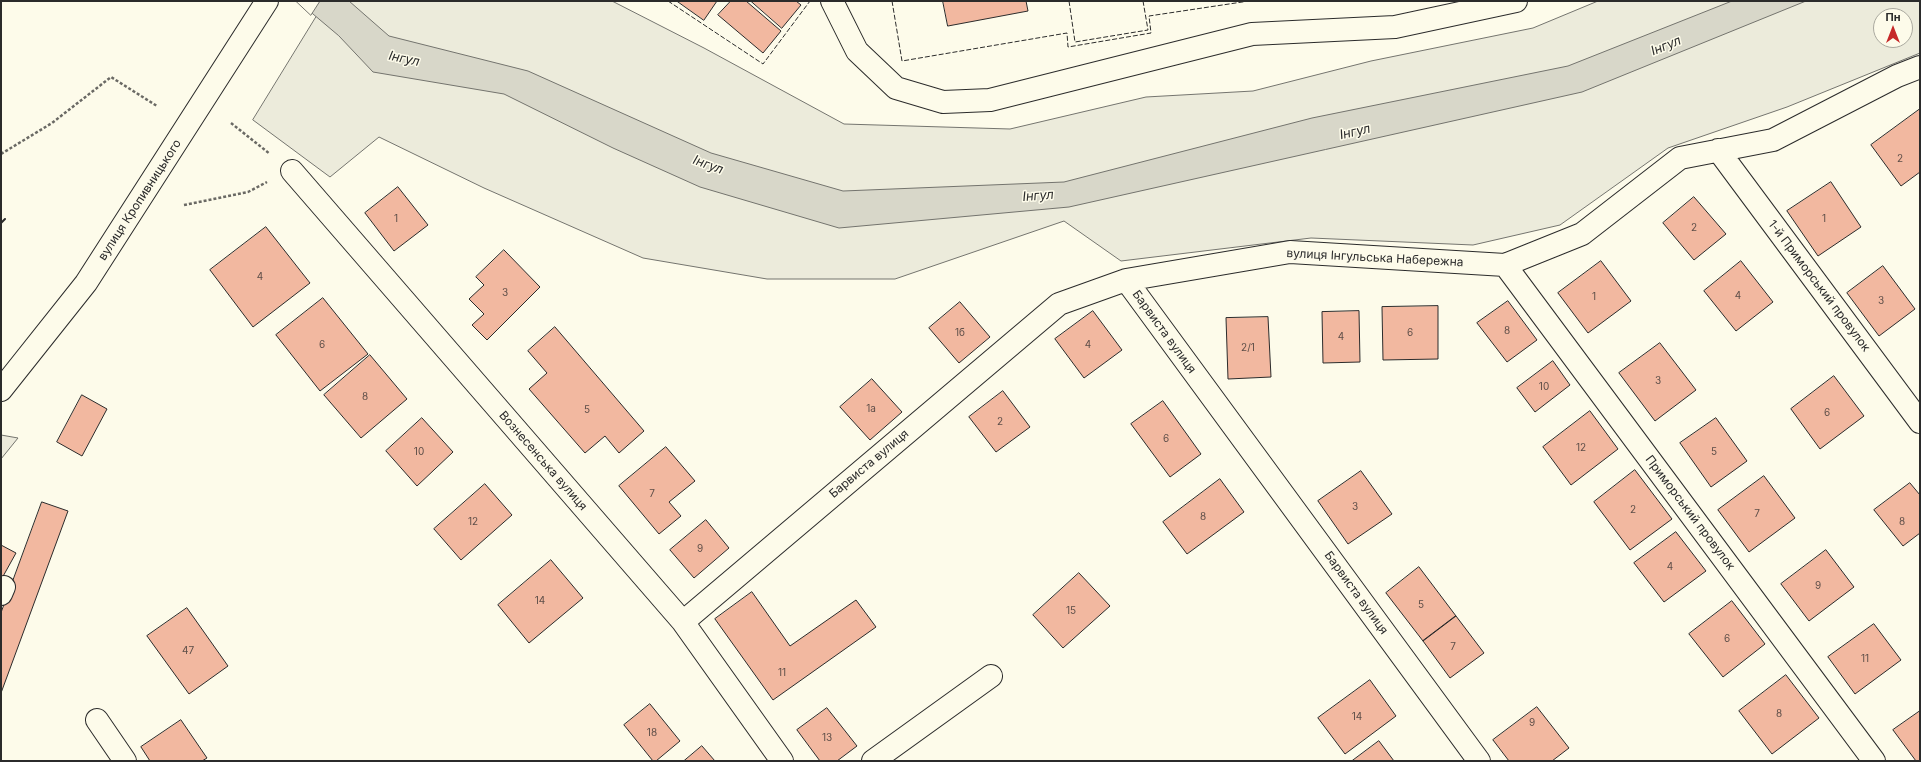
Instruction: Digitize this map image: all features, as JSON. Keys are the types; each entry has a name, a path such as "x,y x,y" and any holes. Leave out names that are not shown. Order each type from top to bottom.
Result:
{"street":[{"name":"вулиця Кропивницького","path":"1,390 86,283 267,1"},
{"path":"832,1 857,51 896,88 943,102 990,100 1252,34 1395,27 1516,1"},
{"path":"1505,265 1582,234 1680,158 1773,140 1919,67"},
{"name":"1-й Приморський провулок","path":"1718,150 1920,422"},
{"name":"Вознесенська вулиця","path":"292,171 683,622 782,761"},
{"name":"вулиця Інгульська Набережна","path":"1126,280 1290,252 1505,265"},
{"name":"Приморський провулок","path":"1505,265 1874,761"},
{"name":"Барвиста вулиця","path":"683,622 1059,304 1126,280 1479,761"},
{"path":"873,761 990,676"},
{"path":"96,720 125,761"}],"path":[{"path":"1,154 52,123 111,77 157,106"},
{"path":"184,204 248,192 292,171 232,123"}],"shaded area":[{"path":"326,1 612,1 704,48 844,124 1010,129 1146,97 1253,91 1371,61 1533,28 1598,1 1920,1 1920,53 1787,107 1668,148 1560,225 1473,245 1311,238 1121,261 1064,221 895,279 767,279 643,258 484,188 379,137 330,177 253,120"},
{"path":"1,435 18,438 1,459"}],"water":[{"name":"Інгул","path":"298,1 349,1 389,36 528,71 711,153 843,191 1064,182 1312,118 1568,66 1732,1 1806,1 1582,92 1069,207 839,228 700,187 613,148 504,94 373,72 339,36"}],"pier":[{"path":"296,1 320,1 311,15"}],"building":[{"path":"677,1 717,1 704,20"},
{"path":"731,1 746,1 781,31 763,53 718,15"},
{"path":"751,1 796,1 801,5 782,28"},
{"path":"943,1 1026,1 1028,11 948,26"},
{"path":"1920,109 1920,172 1901,186 1871,145"},
{"path":"1831,182 1861,227 1818,256 1787,211"},
{"path":"398,187 428,225 394,251 365,213"},
{"path":"1694,197 1726,234 1694,260 1663,223"},
{"path":"266,227 310,283 253,327 210,270"},
{"path":"504,250 540,287 487,340 472,325 484,314 469,299 484,285 476,277"},
{"path":"1601,261 1631,301 1588,333 1558,293"},
{"path":"1741,261 1773,302 1736,331 1704,291"},
{"path":"1883,266 1915,309 1879,336 1847,293"},
{"path":"323,298 368,354 320,391 276,335"},
{"path":"1508,301 1537,340 1507,362 1477,323"},
{"path":"960,302 990,337 959,363 929,328"},
{"path":"1438,306 1438,359 1383,360 1382,307"},
{"path":"1093,311 1122,350 1084,378 1055,339"},
{"path":"1359,311 1360,362 1323,363 1322,312"},
{"path":"1268,317 1271,377 1228,379 1226,318"},
{"path":"555,327 644,431 619,453 605,436 585,453 529,389 547,373 528,351"},
{"path":"1660,343 1696,390 1655,421 1619,373"},
{"path":"370,355 407,399 361,438 324,395"},
{"path":"1553,361 1570,385 1535,412 1517,388"},
{"path":"1834,376 1864,416 1820,449 1791,409"},
{"path":"872,379 902,412 870,440 840,407"},
{"path":"1003,391 1030,427 996,452 969,417"},
{"path":"82,395 107,409 82,456 57,442"},
{"path":"1163,401 1201,454 1170,477 1131,424"},
{"path":"1590,411 1618,449 1571,485 1543,447"},
{"path":"422,418 453,452 417,486 386,451"},
{"path":"1716,418 1747,461 1711,487 1680,443"},
{"path":"666,447 695,481 669,502 681,516 659,534 619,486"},
{"path":"1635,470 1672,519 1630,550 1594,502"},
{"path":"1361,471 1392,514 1348,544 1318,501"},
{"path":"1764,476 1795,518 1749,552 1718,510"},
{"path":"1220,479 1244,512 1187,554 1163,522"},
{"path":"1910,483 1920,495 1920,533 1903,546 1874,510"},
{"path":"485,484 512,515 461,560 434,529"},
{"path":"42,502 68,511 1,693 1,613"},
{"path":"706,520 729,548 694,578 670,550"},
{"path":"1676,532 1706,571 1664,602 1634,563"},
{"path":"1,545 16,553 1,580"},
{"path":"1826,550 1854,587 1809,621 1781,584"},
{"path":"551,560 583,598 529,643 498,605"},
{"path":"1419,567 1456,616 1423,641 1386,593"},
{"path":"1079,573 1110,606 1063,648 1033,615"},
{"path":"752,592 790,646 856,600 876,627 773,700 715,619"},
{"path":"1732,601 1765,644 1723,677 1689,634"},
{"path":"187,608 228,666 189,694 147,636"},
{"path":"1456,616 1484,653 1450,678 1423,641"},
{"path":"1874,624 1901,660 1855,694 1828,657"},
{"path":"1786,675 1819,718 1772,754 1739,711"},
{"path":"1370,680 1396,716 1345,754 1318,718"},
{"path":"650,704 680,741 656,761 653,761 624,725"},
{"path":"1537,707 1569,748 1552,761 1509,761 1493,740"},
{"path":"827,708 857,746 837,761 820,761 797,730"},
{"path":"1920,711 1920,761 1916,761 1893,730"},
{"path":"181,720 207,758 202,761 150,761 141,747"},
{"path":"1379,741 1394,761 1352,761"},
{"path":"702,746 715,761 684,761"}],"fence":[{"path":"668,1 763,64 810,1"},
{"path":"892,1 902,61 1067,33 1068,47 1151,33 1149,16 1249,1"},
{"path":"1069,1 1075,42 1148,30 1143,1"}],"wall":[{"path":"1,223 5,219"}]}
